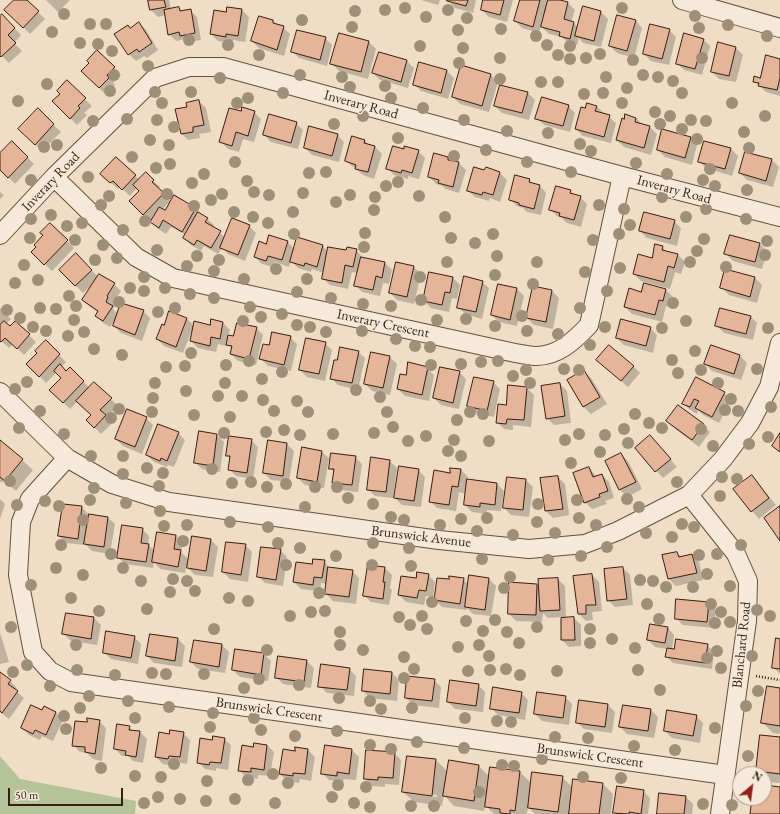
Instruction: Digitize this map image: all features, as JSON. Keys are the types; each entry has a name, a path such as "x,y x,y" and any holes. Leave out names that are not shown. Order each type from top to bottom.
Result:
{"street":[{"path":"682,0 780,28"},
{"name":"Inverary Road","path":"0,235 54,177 155,78 189,67 223,67 622,176 780,217"},
{"name":"Inverary Crescent","path":"54,177 136,257 173,278 506,351 535,356 557,352 575,340 589,325 622,176"},
{"name":"Brunswick Avenue","path":"0,392 67,458 112,484 169,502 439,540 529,549 585,544 618,532 689,495 723,459 750,423 769,388 780,343"},
{"name":"Brunswick Crescent","path":"67,458 30,499 21,522 18,575 33,652 50,671 71,682 725,775"},
{"name":"Blanchard Road","path":"689,495 736,554 748,581 747,621 720,814"}],"path":[{"path":"755,676 780,680"}],"green space":[{"path":"0,756 20,779 136,801 135,814 0,814"}],"building":[{"path":"14,0 27,0 39,11 23,28 4,10"},
{"path":"148,0 164,0 166,7 150,10"},
{"path":"447,0 468,0 466,6"},
{"path":"483,0 504,0 500,15 481,10"},
{"path":"520,0 540,0 533,27 514,21"},
{"path":"548,0 568,2 564,19 574,22 570,39 559,36 560,32 541,27"},
{"path":"583,6 601,11 594,41 575,36"},
{"path":"179,7 180,11 191,9 195,33 180,36 179,32 168,35 164,10"},
{"path":"227,7 242,9 238,36 226,34 226,37 210,34 214,10 226,12"},
{"path":"2,14 15,28 8,35 16,43 1,57 0,16"},
{"path":"617,15 636,20 627,51 609,46"},
{"path":"259,16 273,20 273,23 284,26 277,50 251,41"},
{"path":"139,22 152,43 139,52 137,49 128,55 114,34 128,25 130,28"},
{"path":"650,24 670,29 662,59 643,54"},
{"path":"297,30 326,37 320,60 291,52"},
{"path":"339,33 369,41 361,72 330,64"},
{"path":"684,33 704,39 695,69 676,64"},
{"path":"718,42 736,47 729,76 711,72"},
{"path":"97,50 115,67 107,75 109,78 99,88 81,71 89,63 87,61"},
{"path":"379,52 407,60 401,82 372,73"},
{"path":"766,55 780,59 780,78 777,90 758,86 759,83 753,82 754,76 760,78"},
{"path":"419,62 447,70 441,93 413,85"},
{"path":"461,65 491,74 482,106 452,97"},
{"path":"67,80 86,98 78,106 80,108 70,119 52,101 60,94 57,91"},
{"path":"500,85 528,92 522,113 494,106"},
{"path":"542,97 569,105 563,126 535,119"},
{"path":"199,100 204,125 193,127 193,132 181,134 175,109 187,107 186,103"},
{"path":"587,103 597,106 595,111 610,115 604,137 575,129 581,107 585,108"},
{"path":"242,107 255,111 248,136 236,132 232,146 219,142 229,108 241,111"},
{"path":"38,108 54,124 35,145 18,129"},
{"path":"269,114 297,122 291,143 263,135"},
{"path":"625,114 636,118 635,122 650,126 644,148 616,140 622,118 624,119"},
{"path":"309,126 338,134 332,156 304,148"},
{"path":"662,129 691,137 685,158 657,150"},
{"path":"352,136 365,140 364,143 375,146 368,172 355,169 356,165 345,161"},
{"path":"12,141 28,157 8,178 0,170 0,153"},
{"path":"704,141 731,148 725,169 698,162"},
{"path":"393,146 404,149 404,146 419,150 412,173 402,170 401,173 386,169"},
{"path":"745,152 772,159 766,181 739,173"},
{"path":"434,153 448,157 448,160 459,162 453,187 438,183 439,180 428,177"},
{"path":"116,157 136,175 122,190 113,181 110,183 100,174"},
{"path":"474,167 484,170 486,167 500,172 493,195 483,192 482,195 467,191"},
{"path":"146,172 154,180 152,182 164,193 143,215 129,201 139,191 133,185"},
{"path":"515,175 530,179 529,182 540,185 534,209 519,205 519,203 509,200"},
{"path":"556,186 571,190 570,193 581,196 574,220 559,216 560,213 549,210"},
{"path":"174,195 196,208 182,232 163,220 159,228 150,222 159,207 165,210"},
{"path":"198,212 208,218 205,222 221,231 211,248 197,240 194,245 183,238"},
{"path":"644,212 675,220 670,239 639,231"},
{"path":"232,218 250,225 238,255 220,248"},
{"path":"50,223 68,240 44,265 31,252 36,247 34,245 43,235 40,233"},
{"path":"269,235 288,241 282,260 268,256 266,261 254,257 259,241 266,244"},
{"path":"730,235 760,243 755,262 724,254"},
{"path":"297,237 323,245 317,267 305,263 304,266 290,262"},
{"path":"655,244 663,246 662,250 678,254 674,268 668,266 664,282 633,274 638,254 652,258"},
{"path":"328,247 346,250 347,247 357,249 353,267 345,265 342,283 322,279"},
{"path":"76,253 92,270 75,286 59,270"},
{"path":"361,257 385,262 382,278 376,276 373,290 354,286"},
{"path":"396,262 414,266 407,297 389,293"},
{"path":"725,269 755,277 750,297 720,288"},
{"path":"429,272 453,277 450,293 445,292 442,305 423,301"},
{"path":"99,274 115,283 107,296 106,302 113,306 103,321 95,316 98,311 82,300"},
{"path":"464,276 483,281 476,312 457,308"},
{"path":"644,283 666,289 663,301 659,300 655,315 624,307 629,288 641,292"},
{"path":"498,284 517,288 510,320 491,315"},
{"path":"533,286 552,290 546,322 526,318"},
{"path":"121,303 144,310 135,335 113,326"},
{"path":"720,308 751,316 746,334 715,326"},
{"path":"169,311 187,318 176,347 156,339 162,324 164,325"},
{"path":"211,319 223,322 220,339 211,337 210,346 190,341 194,321 210,325"},
{"path":"621,319 651,327 646,346 616,338"},
{"path":"4,321 10,326 15,321 30,334 17,349 5,338 1,342 0,341 0,325"},
{"path":"237,323 257,327 249,359 230,354 232,346 226,345 228,335 233,336"},
{"path":"272,332 291,336 284,365 259,359 263,344 269,345"},
{"path":"306,338 326,342 319,374 299,370"},
{"path":"46,340 60,354 39,377 26,364 37,353 35,351"},
{"path":"609,345 634,366 621,381 596,360"},
{"path":"711,345 740,355 734,374 704,364"},
{"path":"340,347 359,351 352,383 330,379 334,360 337,360"},
{"path":"371,352 390,356 383,388 364,384"},
{"path":"408,362 428,367 422,395 397,389 400,374 406,375"},
{"path":"60,364 66,371 70,367 84,381 63,403 49,390 61,378 54,371"},
{"path":"440,367 460,371 453,403 433,398"},
{"path":"584,370 600,397 583,407 567,380"},
{"path":"474,377 494,381 487,411 467,406"},
{"path":"696,377 725,392 712,417 695,408 699,401 694,399 690,407 682,404"},
{"path":"94,382 112,398 100,410 106,415 94,428 86,420 91,415 76,401"},
{"path":"560,383 565,416 546,419 541,386"},
{"path":"508,385 527,387 524,420 507,419 506,424 496,423 498,404 506,405"},
{"path":"678,405 704,424 692,440 666,421"},
{"path":"127,409 147,417 135,447 115,439"},
{"path":"158,424 179,432 167,461 161,458 160,461 146,455"},
{"path":"199,431 217,434 213,466 194,463"},
{"path":"780,433 780,452 772,446"},
{"path":"650,435 671,459 655,472 635,448"},
{"path":"229,436 252,439 247,473 228,470 230,456 226,456"},
{"path":"0,440 23,459 5,481 0,477"},
{"path":"268,440 287,443 283,476 263,473"},
{"path":"302,447 322,451 317,482 297,478"},
{"path":"331,453 356,456 352,485 332,483 334,469 329,469"},
{"path":"621,453 636,482 619,490 605,461"},
{"path":"371,457 390,460 386,492 367,490"},
{"path":"399,466 419,469 414,501 394,498"},
{"path":"589,467 593,477 602,474 608,491 599,494 600,497 584,503 573,473"},
{"path":"450,468 461,469 458,487 452,486 449,505 429,502 434,470 450,473"},
{"path":"752,475 769,498 751,512 733,489"},
{"path":"558,476 563,509 545,511 540,478"},
{"path":"507,477 526,479 523,510 503,508"},
{"path":"467,479 497,483 495,505 480,503 480,507 464,505"},
{"path":"63,504 82,506 78,539 58,536"},
{"path":"780,506 780,541 764,518"},
{"path":"89,514 108,517 104,547 84,544"},
{"path":"122,525 143,528 141,543 149,544 146,562 117,558"},
{"path":"157,532 176,535 174,549 181,550 178,567 152,562"},
{"path":"192,536 211,539 206,571 187,568"},
{"path":"226,542 246,544 241,575 222,572"},
{"path":"261,547 281,549 276,580 257,577"},
{"path":"677,552 679,557 692,554 697,573 668,579 662,555"},
{"path":"313,559 325,560 322,578 314,577 313,585 293,582 296,562 312,564"},
{"path":"368,565 385,567 383,599 363,596"},
{"path":"328,567 353,570 349,597 325,594"},
{"path":"623,567 627,599 607,601 604,569"},
{"path":"417,572 429,574 426,591 419,590 417,598 398,595 401,576 416,578"},
{"path":"592,574 596,605 586,605 586,614 578,614 573,576"},
{"path":"469,575 489,578 485,610 465,607"},
{"path":"449,576 464,578 460,604 434,600 437,578 449,579"},
{"path":"558,578 560,610 540,611 538,579"},
{"path":"509,582 537,584 536,615 508,614"},
{"path":"676,599 709,602 707,622 675,619"},
{"path":"66,613 94,617 91,639 62,634"},
{"path":"574,617 575,640 561,640 561,618"},
{"path":"650,624 668,627 665,643 647,640"},
{"path":"106,631 135,636 131,658 103,653"},
{"path":"150,634 178,638 175,661 146,656"},
{"path":"776,638 780,639 780,669 772,668"},
{"path":"676,639 708,644 705,663 665,657 667,648 674,649"},
{"path":"194,640 222,644 219,667 190,662"},
{"path":"235,649 264,653 261,675 232,670"},
{"path":"278,656 307,660 304,682 275,678"},
{"path":"321,664 350,668 347,690 318,687"},
{"path":"364,669 392,672 390,694 362,691"},
{"path":"0,672 11,680 8,684 18,691 2,713 0,711"},
{"path":"407,676 435,679 432,701 405,698"},
{"path":"450,680 479,684 476,706 447,702"},
{"path":"767,686 780,688 780,726 761,723"},
{"path":"493,687 522,692 519,713 490,709"},
{"path":"537,692 566,696 563,718 534,714"},
{"path":"579,700 608,704 605,727 576,723"},
{"path":"31,705 42,710 44,706 56,712 46,735 35,730 33,734 21,728"},
{"path":"623,705 651,709 648,731 619,727"},
{"path":"667,710 697,715 693,736 664,731"},
{"path":"87,718 100,720 95,754 85,752 85,747 72,746 75,721 87,722"},
{"path":"117,724 130,726 129,730 140,731 136,757 125,755 126,751 114,749"},
{"path":"170,730 184,732 180,757 169,756 168,759 155,757 159,732 169,734"},
{"path":"760,735 780,737 780,774 772,773 772,766 757,766"},
{"path":"213,736 225,738 221,763 210,762 209,765 197,763 200,738 212,740"},
{"path":"254,743 267,745 264,770 251,768 251,772 238,771 242,745 253,747"},
{"path":"325,745 352,749 349,774 337,772 337,776 321,774"},
{"path":"295,747 308,749 305,774 293,773 293,776 279,774 283,749 295,751"},
{"path":"366,750 395,752 393,778 378,777 378,780 364,779"},
{"path":"407,756 436,759 432,796 402,792"},
{"path":"449,760 479,765 474,801 443,796"},
{"path":"490,767 520,771 515,811 510,810 510,814 500,813 500,809 485,807"},
{"path":"532,772 563,776 558,812 528,808"},
{"path":"573,779 603,783 599,814 569,814"},
{"path":"617,786 644,790 641,814 629,812 629,814 613,813"},
{"path":"772,786 780,787 780,814 750,814 751,806 772,806"},
{"path":"659,793 686,796 684,814 657,814"}]}
